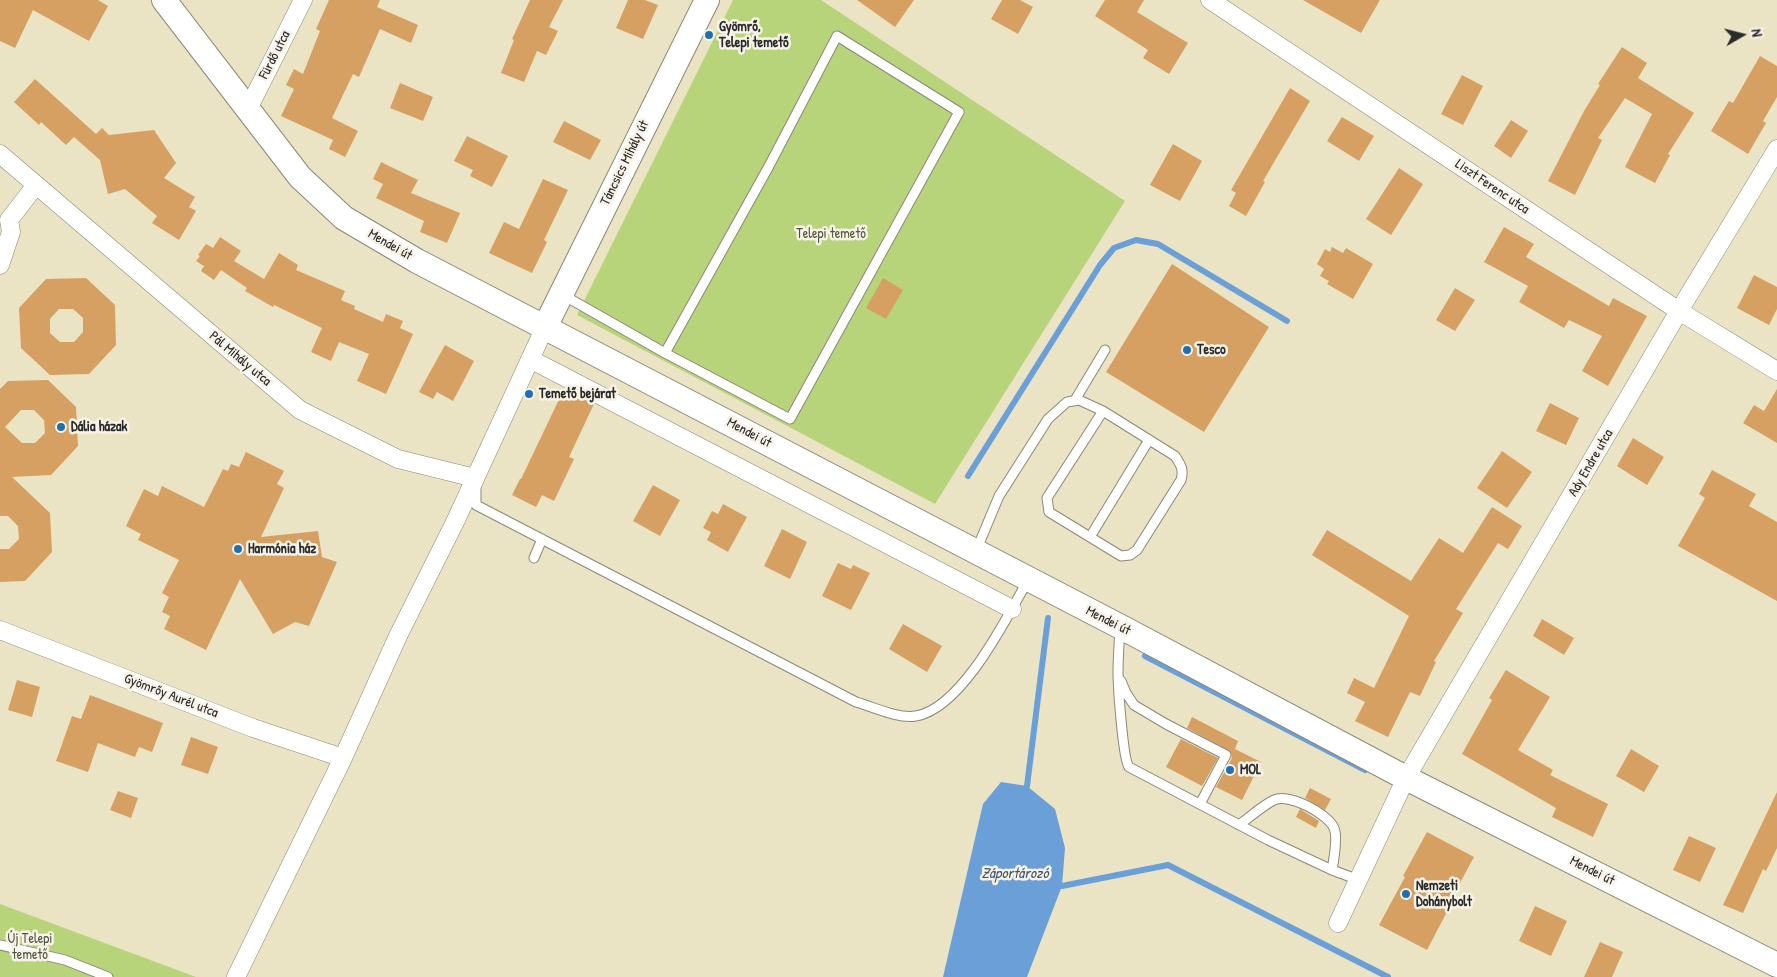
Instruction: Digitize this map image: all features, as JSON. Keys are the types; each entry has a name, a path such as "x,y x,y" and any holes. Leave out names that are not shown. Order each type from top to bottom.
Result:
{"main road":[{"name":"Mendei út","path":"164,0 247,111 300,177 344,218 417,261 1121,627 1406,778 1777,965"},
{"name":"Táncsics Mihály út","path":"545,327 707,0"}],"street":[{"name":"Fürdő utca","path":"247,111 303,0"},
{"name":"Liszt Ferenc utca","path":"1210,0 1679,311 1777,371"},
{"name":"Ady Endre utca","path":"1406,778 1679,311 1777,149"},
{"name":"Pál Mihály utca","path":"0,154 300,410 398,459 476,478"},
{"path":"0,265 11,232 4,213 36,185"},
{"path":"236,977 343,758 398,636 476,478 545,327"},
{"path":"530,359 1012,609"},
{"name":"Gyömrőy Aurél utca","path":"0,630 253,728 343,758"},
{"path":"1338,923 1406,778"}],"lane":[{"path":"561,295 665,353 790,419 959,112 837,36 764,174 665,353"},
{"path":"1075,400 1105,350"},
{"path":"976,552 999,496 1048,419 1067,402 1075,400 1079,400 1103,412 1149,440 1175,456 1181,465 1183,473 1181,480 1138,550 1130,555 1121,556 1049,512 1047,498 1103,412"},
{"path":"1090,537 1149,440"},
{"path":"476,478 476,505 856,702 900,715 916,716 934,708 952,696 969,677 1029,580"},
{"path":"534,558 542,539"},
{"path":"1121,627 1118,674 1126,764 1133,770 1239,825 1332,870 1359,880"},
{"path":"1118,674 1126,693 1134,705 1166,724 1226,754 1200,804"},
{"path":"1239,825 1275,800 1292,799 1323,814 1334,828 1335,854 1332,870"},
{"path":"0,945 65,960 108,977"}],"green space":[{"name":"Telepi temető","path":"733,0 821,0 1125,201 935,504 577,315"},
{"name":"Új Telepi temető","path":"0,904 196,977 0,977"}],"water":[{"name":"Záportározó","path":"1001,782 1027,786 1055,809 1065,848 1062,886 1027,977 943,977 983,804"}],"building":[{"path":"0,0 98,0 108,6 89,41 33,10 15,48 0,41"},
{"path":"329,0 380,0 377,7 418,25 411,43 380,29 359,77 353,74 332,118 358,131 345,157 329,149 333,140 281,116 294,89 286,85 294,69 303,74 320,31 316,29"},
{"path":"530,0 563,0 549,27 558,31 546,55 537,51 524,82 501,73 514,40 512,39"},
{"path":"628,0 645,0 658,5 643,39 616,28"},
{"path":"857,0 914,0 895,27"},
{"path":"1002,0 1020,0 1033,7 1018,34 991,19"},
{"path":"1105,0 1144,0 1137,12 1188,43 1169,74 1143,58 1148,50 1095,16"},
{"path":"1303,0 1380,0 1361,33"},
{"path":"1622,47 1647,63 1638,78 1694,113 1668,154 1670,155 1655,183 1625,167 1652,114 1625,98 1598,138 1602,140 1575,195 1548,181 1584,111 1600,85 1598,84"},
{"path":"1760,56 1777,66 1777,97 1763,121 1766,123 1748,154 1711,131 1729,101 1733,103"},
{"path":"1462,75 1483,86 1463,125 1441,114"},
{"path":"35,79 96,134 102,128 109,135 154,130 176,163 164,178 195,197 189,207 196,211 179,240 152,223 157,216 125,189 108,194 100,160 74,137 66,145 41,122 39,125 14,102"},
{"path":"400,83 433,97 423,121 390,108"},
{"path":"1290,88 1310,101 1263,181 1265,182 1246,216 1229,206 1236,193 1231,190"},
{"path":"1342,117 1374,136 1359,161 1327,141"},
{"path":"1511,120 1528,131 1511,158 1494,146"},
{"path":"564,121 601,140 590,160 553,142"},
{"path":"467,136 508,156 492,187 470,176 473,170 454,161"},
{"path":"1173,144 1202,161 1180,201 1150,185"},
{"path":"381,162 418,180 411,193 460,213 447,243 420,232 424,221 376,198 383,184 373,179"},
{"path":"1399,168 1423,184 1391,235 1366,219"},
{"path":"543,179 568,190 544,240 547,242 532,273 489,253 504,222 519,229"},
{"path":"1504,227 1534,244 1526,257 1609,306 1613,298 1647,316 1608,386 1582,371 1602,336 1569,320 1564,328 1519,302 1528,286 1484,262"},
{"path":"220,237 241,251 234,261 264,279 279,253 298,265 296,270 345,291 341,300 355,306 354,309 383,322 386,314 403,321 400,328 413,334 386,394 357,381 369,354 339,342 331,361 311,352 322,328 274,305 273,307 245,291 247,288 221,270 214,280 201,271 204,266 196,261 200,256 198,255 206,244 213,248"},
{"path":"1332,247 1343,253 1346,248 1373,264 1353,299 1327,284 1329,281 1320,276 1324,269 1317,264 1325,249 1330,252"},
{"name":"Tesco","path":"1172,264 1269,327 1204,432 1106,372"},
{"path":"1754,275 1777,287 1777,309 1769,325 1737,308"},
{"path":"86,278 115,305 116,345 89,374 50,375 21,348 19,308 46,279","holes":["59,309 73,309 83,318 83,332 74,342 60,342 50,333 50,319"]},
{"path":"883,278 903,290 886,319 866,308"},
{"path":"1455,288 1475,300 1455,331 1436,320"},
{"path":"445,345 474,361 453,401 437,392 433,399 419,392"},
{"path":"48,380 76,407 78,446 51,475 12,477 50,513 52,552 25,581 0,582 0,549 9,549 19,539 18,526 8,516 0,516 0,389 8,381","holes":["21,410 34,410 44,420 45,433 35,443 22,443 5,427"]},
{"path":"564,389 594,404 569,457 574,459 554,501 542,495 536,507 512,495"},
{"path":"1777,389 1777,443 1743,423 1754,405 1764,411"},
{"path":"1550,403 1579,418 1566,445 1536,431"},
{"path":"1633,438 1664,457 1647,485 1617,466"},
{"path":"1502,451 1532,472 1507,508 1477,488"},
{"name":"Harmónia ház","path":"246,452 284,471 277,484 284,488 261,537 318,531 322,557 337,562 309,626 295,622 273,634 240,579 206,650 164,629 170,616 162,612 169,597 162,593 179,560 138,540 141,534 126,526 144,489 158,496 162,486 204,507 223,469 228,471 231,464 239,467"},
{"path":"1712,470 1756,494 1749,506 1777,522 1777,601 1678,546 1705,498 1699,494"},
{"path":"653,485 680,500 660,536 633,521"},
{"path":"723,504 747,517 728,552 707,540 711,532 703,528 712,511 718,514"},
{"path":"1492,507 1522,526 1508,549 1498,543 1456,609 1463,613 1434,661 1436,662 1420,696 1410,692 1388,737 1355,721 1365,702 1347,693 1354,678 1374,688 1409,616 1312,555 1327,530 1411,581 1439,538 1463,553"},
{"path":"782,529 807,542 790,579 764,566"},
{"path":"838,563 851,569 853,565 870,573 851,610 822,596"},
{"path":"1542,619 1574,638 1564,655 1533,636"},
{"path":"903,624 942,646 927,672 889,649"},
{"path":"1506,670 1550,697 1518,750 1553,770 1550,775 1608,804 1593,837 1552,817 1556,808 1462,754 1492,700 1489,698"},
{"path":"17,680 40,687 32,717 8,710"},
{"path":"90,695 163,723 152,752 139,747 135,757 98,743 88,772 56,761 72,716 81,719"},
{"path":"1192,717 1238,741 1235,749 1261,762 1242,800 1216,787 1232,758 1231,752 1187,728"},
{"path":"191,737 218,747 208,774 181,765"},
{"path":"1181,739 1218,758 1202,786 1166,767"},
{"path":"1631,749 1659,766 1644,792 1616,776"},
{"path":"1310,788 1331,799 1325,810 1305,798"},
{"path":"118,791 138,798 131,818 110,810"},
{"path":"1777,792 1777,848 1766,871 1763,869 1743,913 1723,905"},
{"path":"1300,809 1319,821 1316,828 1296,817"},
{"path":"1427,832 1474,857 1448,905 1450,906 1427,950 1379,925"},
{"path":"1689,836 1716,848 1700,882 1673,870"},
{"path":"1535,906 1567,921 1551,956 1519,941"},
{"path":"1600,942 1623,952 1612,977 1584,977"}],"waterway":[{"path":"968,476 1100,265 1114,248 1136,240 1158,244 1287,321"},
{"path":"1027,786 1048,618"},
{"path":"1145,656 1365,770"},
{"path":"1062,886 1168,865 1388,977"}],"place":[{"name":"Gyömrő, Telepi temető","path":"709,35"},
{"name":"Tesco","path":"1187,350"},
{"name":"Temető bejárat","path":"529,394"},
{"name":"Dália házak","path":"61,427"},
{"name":"Harmónia ház","path":"238,549"},
{"name":"MOL","path":"1230,770"},
{"name":"Nemzeti Dohánybolt","path":"1406,894"}]}
